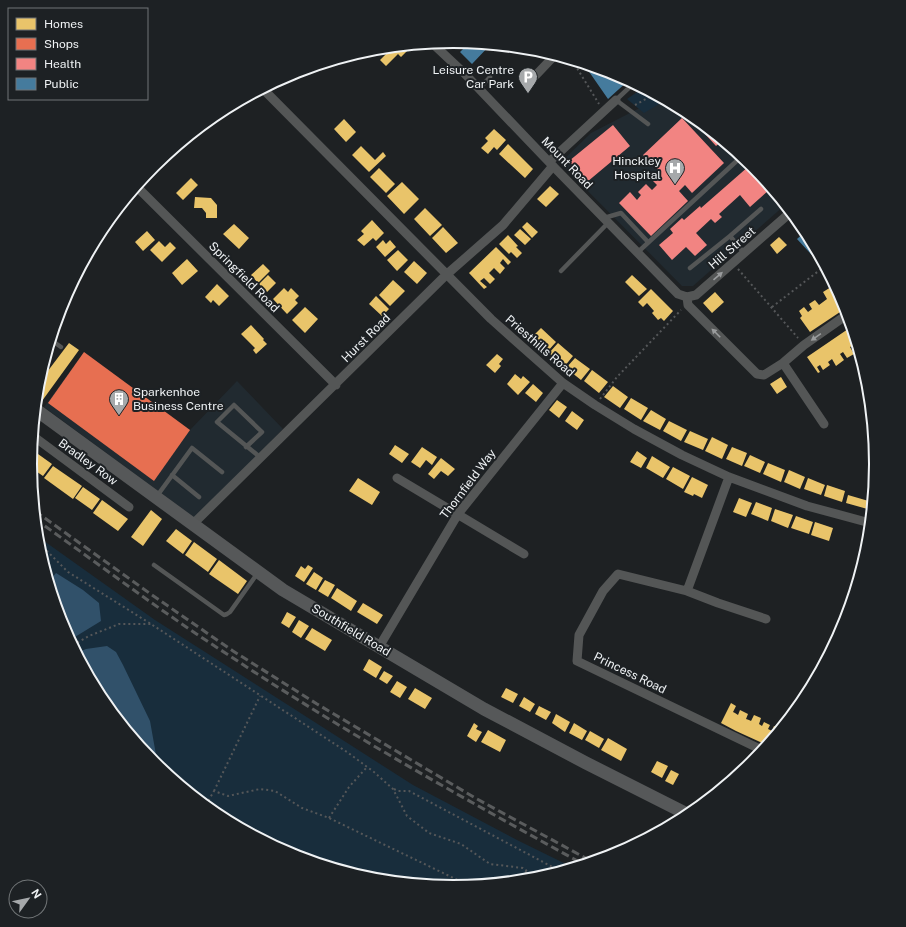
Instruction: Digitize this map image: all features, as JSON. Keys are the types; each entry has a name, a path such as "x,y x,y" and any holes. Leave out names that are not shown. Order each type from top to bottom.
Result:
{"main road":[{"name":"Southfield Road","path":"41,413 283,590 484,709 535,737 681,811"}],"street":[{"name":"Mount Road","path":"437,48 552,162 606,220 757,374 764,375 783,363 804,345 842,318"},
{"path":"536,75 551,59"},
{"name":"Priesthills Road","path":"266,92 506,334 563,383 634,429 682,455 729,477 807,506 864,522"},
{"name":"Hurst Road","path":"193,524 336,385 446,275 503,224 552,162 616,100"},
{"name":"Springfield Road","path":"140,190 336,385"},
{"name":"Hill Street","path":"687,301 696,295 787,215"},
{"path":"783,363 824,424"},
{"name":"Thornfield Way","path":"379,647 458,514 563,383"},
{"name":"Bradley Row","path":"38,440 129,507"},
{"path":"688,591 729,477"},
{"path":"397,478 524,554"},
{"name":"Princess Road","path":"757,748 577,661 579,635 603,591 618,574 688,591 766,619"}],"lane":[{"path":"480,89 490,78"},
{"path":"630,87 616,100 648,124"},
{"path":"638,252 737,160"},
{"path":"690,268 730,236 761,208"},
{"path":"561,271 606,220 621,213 648,242"},
{"path":"730,236 744,253"},
{"path":"55,343 61,347"},
{"path":"246,447 262,432 234,405 217,422 246,447 261,458"},
{"path":"156,498 192,448 222,472"},
{"path":"172,475 199,497"},
{"path":"154,565 224,615 230,612 258,573"}],"path":[{"path":"576,67 604,110"},
{"path":"547,134 552,162"},
{"path":"733,262 804,345"},
{"path":"772,307 820,270"},
{"path":"595,405 617,377 681,310 687,301"},
{"path":"46,549 68,572 151,624 347,752 393,789 398,791 409,791 553,867"},
{"path":"78,643 89,636 119,624 151,624"},
{"path":"209,800 260,696"},
{"path":"329,818 349,787 367,767"},
{"path":"214,791 228,796 260,789 275,791 302,808 329,818 457,880"},
{"path":"393,789 407,816 429,833 461,844 490,864 523,868 527,871 525,873"}],"shaded area":[{"path":"639,91 661,103 644,113 627,99"},
{"name":"Hinckley Hospital","path":"655,100 706,133 727,151 747,169 781,208 693,286 682,286 560,163 591,133"},
{"path":"84,352 190,430 237,381 283,429 195,518 44,407"},
{"path":"44,541 155,620 413,785 565,864 534,872 480,879 426,879 399,876 372,872 319,857 269,837 245,824 200,794 159,758 140,738 107,695 80,647 69,623 51,571"},
{"path":"56,573 83,590 99,603 101,621 75,637 59,597 53,577"},
{"path":"107,646 116,652 150,721 156,755 140,738 107,695 82,651"}],"building: Homes":[{"path":"408,50 401,57 398,54 386,66 380,60 387,53"},
{"path":"344,119 356,132 346,142 334,129"},
{"path":"494,129 506,140 497,150 494,147 488,154 481,148 488,141 485,138"},
{"path":"508,144 533,169 525,178 499,154"},
{"path":"361,146 375,160 383,152 386,156 369,172 352,155"},
{"path":"379,168 395,184 386,193 370,177"},
{"path":"191,178 198,185 183,200 176,193"},
{"path":"402,182 419,199 404,214 387,196"},
{"path":"550,186 559,194 546,207 537,199"},
{"path":"195,197 211,198 217,205 217,218 206,218 206,213 202,208 194,208"},
{"path":"425,208 442,225 430,236 414,219"},
{"path":"372,220 384,233 376,241 373,238 364,246 357,240 364,234 361,231"},
{"path":"527,222 538,232 532,238 522,227"},
{"path":"234,224 249,238 239,249 223,234"},
{"path":"443,227 458,243 446,253 432,238"},
{"path":"520,229 531,239 525,245 514,235"},
{"path":"147,231 155,240 143,251 135,242"},
{"path":"508,235 522,253 517,258 511,252 509,254 499,244"},
{"path":"779,237 787,245 777,254 770,245"},
{"path":"383,240 386,244 390,240 396,247 385,257 376,247"},
{"path":"159,241 165,247 170,242 176,248 162,262 150,250"},
{"path":"496,247 511,262 508,265 503,259 500,263 505,268 500,274 494,268 489,273 495,279 490,284 484,278 480,281 487,287 484,289 469,273"},
{"path":"398,250 408,260 397,271 387,260"},
{"path":"187,259 198,271 182,285 172,273"},
{"path":"414,261 427,273 417,284 404,272"},
{"path":"263,264 270,271 258,283 251,275"},
{"path":"268,275 276,283 267,292 259,284"},
{"path":"632,275 647,289 639,296 625,282"},
{"path":"393,280 405,291 390,306 379,295"},
{"path":"217,284 229,296 219,306 213,300 211,303 205,297"},
{"path":"284,288 288,292 291,288 299,296 295,300 298,303 287,314 273,299"},
{"path":"830,288 840,312 810,332 800,318 802,316 799,311 804,307 808,312 812,309 809,304 815,300 819,305 827,299 823,292"},
{"path":"651,289 673,311 664,321 661,318 658,320 652,313 654,311 647,303 643,307 638,302"},
{"path":"715,292 724,302 712,313 703,303"},
{"path":"376,296 389,309 382,316 369,304"},
{"path":"305,307 318,319 305,333 292,320"},
{"path":"251,325 267,344 256,354 253,350 255,348 241,334"},
{"path":"541,328 556,342 547,352 531,338"},
{"path":"847,330 852,346 850,347 854,354 847,358 843,352 840,354 844,360 836,366 832,359 828,362 830,365 823,370 820,365 817,367 820,372 818,373 807,357"},
{"path":"69,343 79,350 42,401 47,372"},
{"path":"558,343 573,356 564,367 549,353"},
{"path":"497,354 503,359 499,364 501,366 495,373 486,365"},
{"path":"575,358 590,369 581,380 566,368"},
{"path":"592,370 608,382 599,393 584,381"},
{"path":"515,374 521,379 523,376 530,382 518,395 507,384"},
{"path":"781,377 787,387 777,394 770,384"},
{"path":"533,384 543,393 536,402 525,393"},
{"path":"613,386 628,397 620,408 604,397"},
{"path":"631,398 648,408 641,420 624,409"},
{"path":"557,400 567,407 559,418 549,410"},
{"path":"651,410 666,419 660,430 643,421"},
{"path":"572,411 584,420 577,430 565,421"},
{"path":"669,421 687,430 681,441 663,431"},
{"path":"690,431 708,439 703,450 684,442"},
{"path":"712,437 728,445 722,459 705,451"},
{"path":"395,445 409,454 402,463 389,454"},
{"path":"422,447 437,457 432,465 426,460 420,468 411,462"},
{"path":"732,447 747,453 742,466 726,459"},
{"path":"637,451 647,458 641,468 630,462"},
{"path":"37,454 52,464 43,476 37,472"},
{"path":"750,455 765,462 760,473 744,466"},
{"path":"652,456 670,467 663,478 646,468"},
{"path":"441,458 455,469 448,476 441,471 434,479 428,474"},
{"path":"768,463 785,470 781,482 763,474"},
{"path":"53,466 82,486 73,499 44,478"},
{"path":"673,467 690,476 683,489 666,479"},
{"path":"789,470 805,477 800,489 784,482"},
{"path":"692,477 708,485 702,498 694,494 693,496 684,492"},
{"path":"358,478 380,492 372,505 349,491"},
{"path":"808,478 825,485 821,495 804,489"},
{"path":"827,485 845,491 842,502 824,496"},
{"path":"83,487 100,499 92,510 75,498"},
{"path":"848,495 867,501 866,509 846,503"},
{"path":"739,498 752,503 746,517 733,512"},
{"path":"102,500 128,519 118,531 93,513"},
{"path":"756,502 772,508 768,521 751,514"},
{"path":"775,509 793,515 788,528 771,521"},
{"path":"151,510 162,519 143,546 131,537"},
{"path":"796,516 813,522 809,534 791,528"},
{"path":"815,522 833,528 829,541 811,535"},
{"path":"176,529 192,541 183,554 166,541"},
{"path":"194,542 217,559 208,572 185,555"},
{"path":"219,560 247,581 238,594 209,574"},
{"path":"308,565 313,568 304,582 295,576 301,566 305,569"},
{"path":"314,572 323,578 316,590 306,584"},
{"path":"325,580 335,585 328,597 318,591"},
{"path":"337,588 357,601 351,611 331,598"},
{"path":"363,603 383,615 377,624 357,612"},
{"path":"287,612 296,617 289,628 281,623"},
{"path":"299,620 309,626 301,638 292,632"},
{"path":"312,628 332,640 325,651 305,639"},
{"path":"369,659 382,667 376,678 363,670"},
{"path":"384,671 393,676 387,684 379,679"},
{"path":"397,681 407,687 400,698 390,692"},
{"path":"415,688 432,698 425,709 408,699"},
{"path":"506,688 518,694 513,703 501,697"},
{"path":"524,697 535,704 530,712 519,706"},
{"path":"731,703 736,706 733,712 738,715 740,710 748,714 746,719 751,721 754,715 761,718 759,724 762,726 764,722 770,725 768,729 772,731 762,743 721,723"},
{"path":"539,706 551,712 546,720 535,714"},
{"path":"556,714 570,722 565,732 552,723"},
{"path":"474,723 478,726 476,729 482,732 476,742 467,736"},
{"path":"574,723 587,731 582,740 569,733"},
{"path":"488,730 506,740 500,752 481,742"},
{"path":"590,731 604,739 599,748 585,740"},
{"path":"608,738 627,749 621,761 601,750"},
{"path":"657,761 668,766 662,778 651,772"},
{"path":"671,770 679,774 673,785 665,781"}],"building: Shops":[{"name":"Sparkenhoe Business Centre","path":"84,352 190,430 154,481 48,403"}],"building: Health":[{"path":"682,118 724,163 692,193 685,185 679,191 688,201 651,236 619,203 630,192 637,200 641,195 638,192 646,184 652,190 657,185 653,181 661,173 643,155"},
{"path":"613,125 630,146 587,182 569,161"},
{"path":"701,130 719,144 716,146"},
{"path":"746,168 768,191 750,207 740,195 719,214 722,217 715,223 711,219 696,233 707,245 695,256 686,247 672,260 659,245 673,233 670,229 682,218 684,220 700,206 701,208"}],"building: Public":[{"path":"464,48 487,49 472,64 460,52"},
{"path":"588,70 624,84 608,99"},
{"path":"801,235 813,257 797,239"}],"railway":[{"path":"41,515 233,651 317,704 477,799 585,858"},
{"path":"42,524 180,623 273,684 404,764 576,860"}],"place":[{"name":"Leisure Centre Car Park","path":"528,94"},
{"name":"Hinckley Hospital","path":"675,185"},
{"name":"Sparkenhoe Business Centre","path":"119,416"}]}
